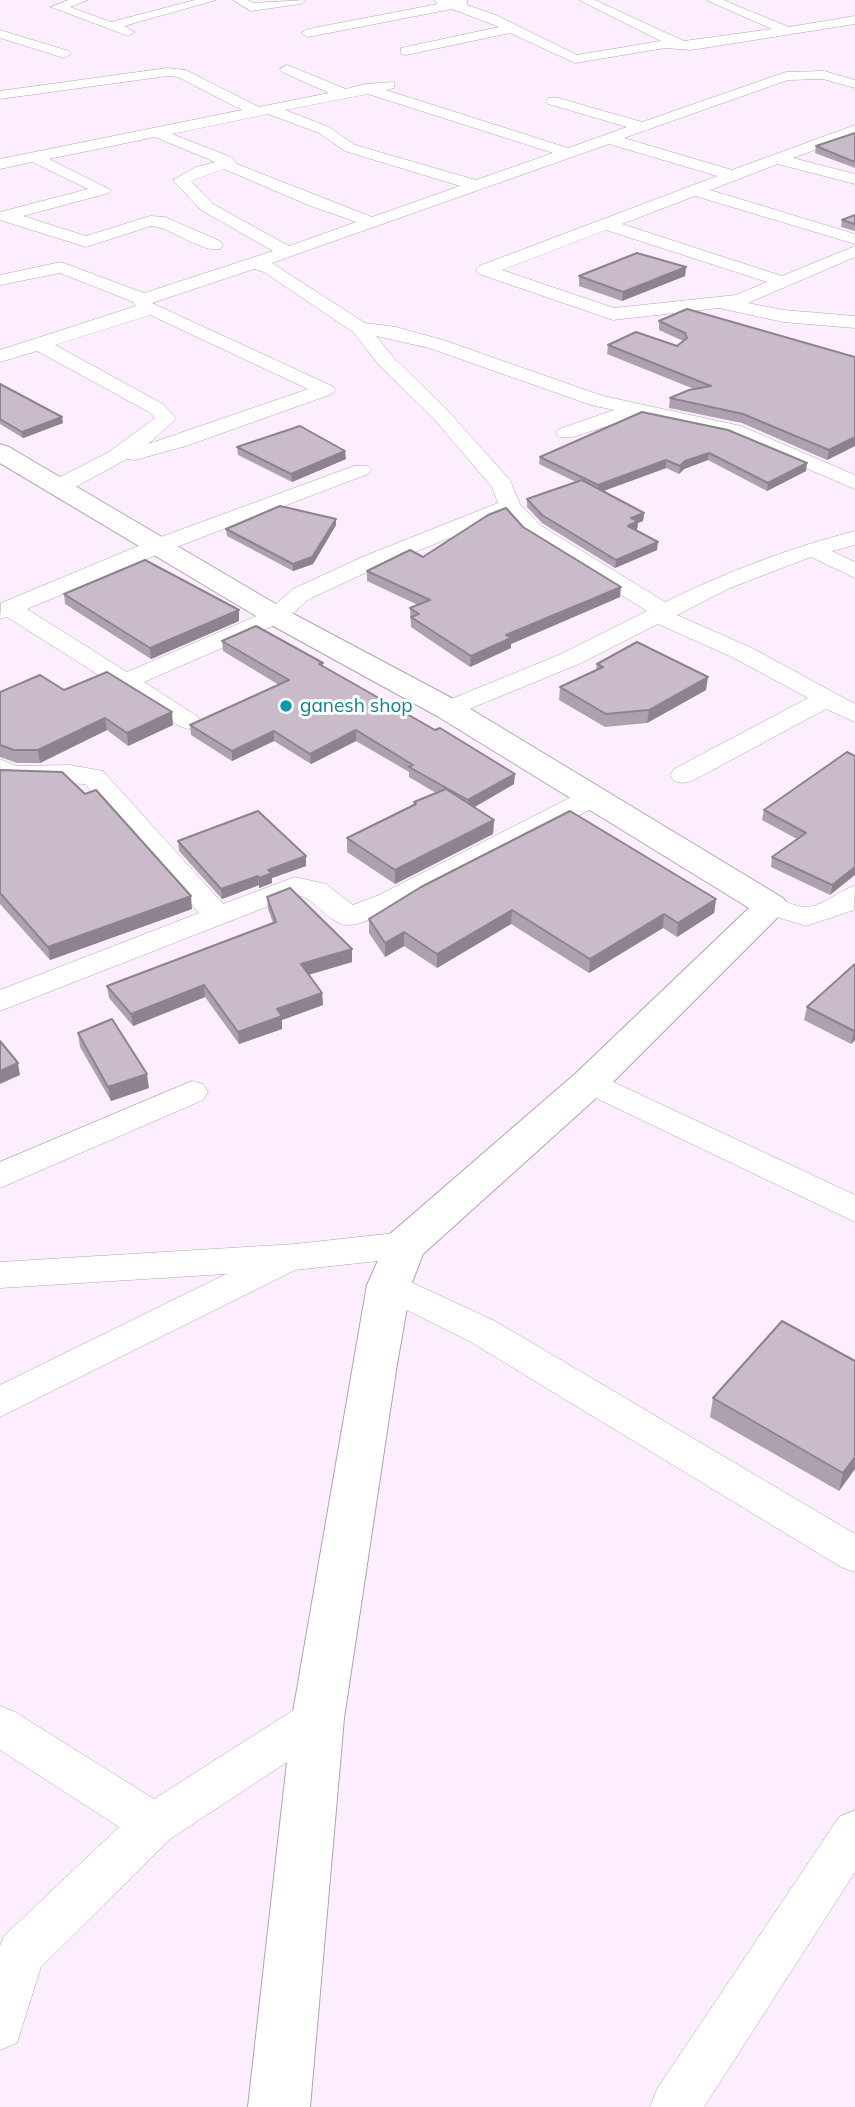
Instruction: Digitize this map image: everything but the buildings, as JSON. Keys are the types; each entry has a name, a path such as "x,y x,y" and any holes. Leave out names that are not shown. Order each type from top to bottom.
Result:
{"street":[{"path":"82,0 57,7 131,33"},
{"path":"110,26 211,0"},
{"path":"239,0 251,7 300,0"},
{"path":"308,33 447,2 477,0"},
{"path":"586,0 680,45"},
{"path":"712,0 788,31"},
{"path":"447,2 513,28 575,59 665,44 691,46 855,20"},
{"path":"406,51 513,28"},
{"path":"0,34 64,54"},
{"path":"287,69 342,93"},
{"path":"0,95 167,72 181,73 262,110 324,130 350,148 475,185"},
{"path":"143,303 241,266 254,264 786,76 824,75 855,84"},
{"path":"0,164 389,85"},
{"path":"365,88 569,153"},
{"path":"553,101 643,127"},
{"path":"855,130 485,270 613,314 740,300 855,251"},
{"path":"155,132 314,202 372,222"},
{"path":"609,139 734,176"},
{"path":"2,217 103,190 33,157"},
{"path":"777,159 855,179"},
{"path":"228,163 202,170 181,180 207,207 287,252"},
{"path":"697,191 855,239"},
{"path":"2,217 86,242 150,221 165,222 214,245"},
{"path":"606,224 784,282"},
{"path":"833,262 855,268"},
{"path":"254,264 270,268 360,328 386,361 441,415 502,485 510,506 532,530 661,613 743,653 855,714"},
{"path":"0,280 61,267 92,277 325,390 180,442 135,454 121,452"},
{"path":"717,302 783,316 855,322"},
{"path":"0,356 144,311 143,303"},
{"path":"613,314 614,321 619,325 638,333"},
{"path":"360,328 396,333 436,344 598,401 734,430 855,483"},
{"path":"39,344 156,408 166,418 153,432 82,477 61,486"},
{"path":"566,433 636,409"},
{"path":"0,452 276,616 448,709 771,906 806,917 844,904 855,895"},
{"path":"4,610 158,546 361,470"},
{"path":"124,682 276,616 301,594 370,562 510,506"},
{"path":"448,709 570,659 722,583 812,549 855,538"},
{"path":"812,549 855,571"},
{"path":"4,610 188,721"},
{"path":"682,775 827,698"},
{"path":"0,767 10,774 70,772 94,777 218,916"},
{"path":"4,993 295,886 316,890 349,917 389,901 593,797"},
{"path":"279,2107 318,1718 374,1364 389,1285 405,1245 590,1082 771,906"},
{"path":"590,1082 855,1210"},
{"path":"0,1177 192,1092"},
{"path":"0,1275 295,1257 405,1245"},
{"path":"0,1402 295,1257"},
{"path":"389,1285 482,1331 855,1555"},
{"path":"0,2026 22,1953 154,1824 318,1718"},
{"path":"0,1726 154,1824"},
{"path":"675,2107 855,1832"}],"place":[{"name":"ganesh shop","path":"286,706"}]}
